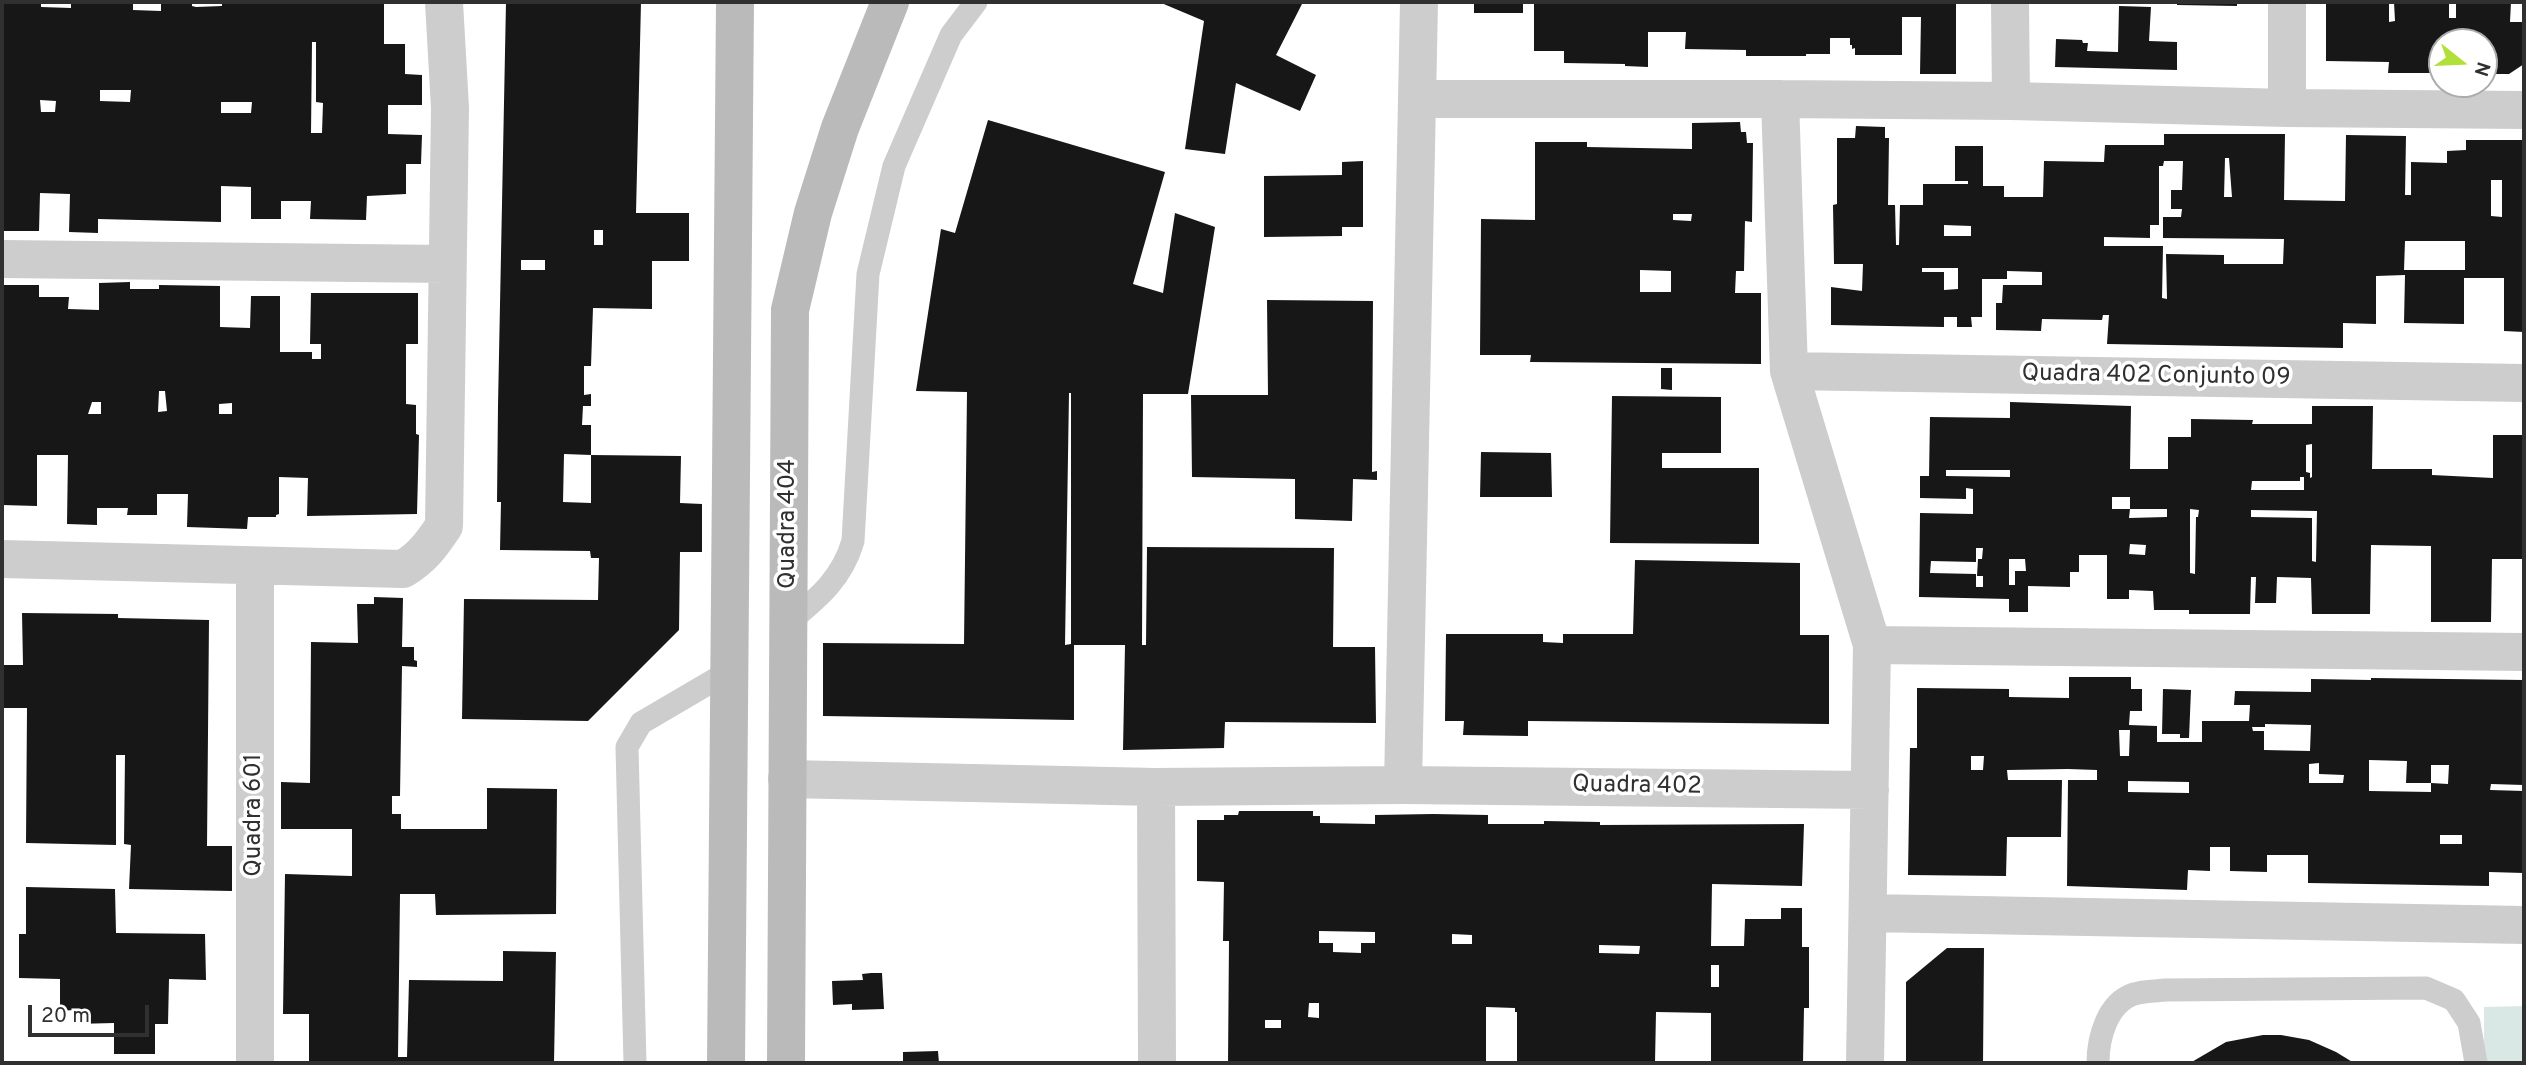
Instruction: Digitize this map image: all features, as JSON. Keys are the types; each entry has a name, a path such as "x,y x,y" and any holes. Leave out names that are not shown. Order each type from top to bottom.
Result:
{"main road":[{"path":"735,2 726,1045 787,1025"},
{"name":"Quadra 404","path":"786,1063 790,310 813,213 840,128 890,2"}],"street":[{"path":"2,559 403,569 420,559 444,526 450,108 444,2"},
{"path":"1403,785 1419,2"},
{"path":"2010,2 2011,101"},
{"path":"2287,2 2287,108"},
{"path":"1418,99 2011,101 2287,108 2524,110"},
{"path":"1780,99 1789,371 1872,645 1865,1063"},
{"path":"2,259 446,264"},
{"name":"Quadra 402 Conjunto 09","path":"1789,371 2524,383"},
{"name":"Quadra 601","path":"255,567 255,1063"},
{"path":"1872,645 2524,652"},
{"name":"Quadra 402","path":"787,779 1156,787 1403,785 1870,789"},
{"path":"1156,787 1157,1063"},
{"path":"1868,913 2524,925"}],"lane":[{"path":"789,622 822,595 847,562 853,541 868,274 894,166 951,36 975,2"},
{"path":"635,1063 626,747 641,723 728,673"},
{"path":"2098,1063 2108,1015 2132,995 2166,990 2399,988 2426,988 2454,1000 2469,1023 2476,1063"}],"shaded area":[{"path":"2524,1006 2524,1063 2484,1063 2484,1007"}],"building":[{"path":"2,2 41,2 41,7 71,8 71,2 133,2 133,10 161,11 161,2 192,2 192,6 196,7 222,6 222,2 384,2 384,44 405,44 405,74 422,75 422,105 388,105 388,134 422,135 421,164 406,164 406,194 367,196 366,220 310,219 311,201 281,201 281,219 251,219 251,187 221,186 221,222 98,219 98,233 69,232 70,194 40,193 39,231 2,231","holes":["312,42 316,42 316,102 323,103 322,133 311,133","100,90 131,90 130,102 100,101","40,100 56,101 55,112 41,112","221,102 252,102 251,113 221,113"]},
{"path":"506,2 641,2 636,213 689,213 689,261 652,261 652,309 593,308 591,366 584,366 584,395 591,394 591,406 583,406 582,425 591,425 591,455 681,456 680,503 702,504 702,552 680,552 679,630 588,721 462,719 464,599 598,600 599,558 591,558 590,551 500,550 501,502 497,502","holes":["594,230 603,230 603,245 594,245","521,260 545,260 545,270 521,270","564,454 591,455 591,503 563,502"]},
{"path":"1159,2 1303,2 1276,55 1316,75 1300,111 1236,83 1225,154 1185,149 1204,21"},
{"path":"1474,2 1523,2 1523,13 1474,13"},
{"path":"1534,2 1956,2 1956,74 1920,74 1921,17 1902,17 1902,55 1855,55 1850,38 1830,38 1830,54 1746,56 1746,50 1685,49 1686,32 1648,32 1648,67 1564,63 1564,51 1534,51"},
{"path":"2177,2 2237,2 2237,6 2177,5"},
{"path":"2326,2 2389,2 2389,22 2395,21 2394,2 2449,2 2449,18 2456,18 2456,2 2511,2 2510,22 2524,22 2524,64 2509,74 2498,74 2498,28 2428,28 2428,73 2388,73 2389,62 2326,61"},
{"path":"2119,6 2151,7 2149,41 2177,42 2177,70 2055,67 2056,39 2082,40 2083,43 2088,43 2087,51 2118,52"},
{"path":"988,120 1165,172 1133,284 1163,293 1175,213 1215,227 1188,394 1143,394 1142,645 1146,645 1147,547 1334,548 1333,647 1375,647 1376,723 1225,722 1224,748 1123,750 1125,645 1074,645 1074,720 823,716 823,643 964,644 967,392 916,391 941,229 955,233","holes":["1069,393 1071,644 1065,645"]},
{"path":"1740,122 1741,132 1746,132 1747,143 1753,143 1752,222 1745,221 1744,271 1736,271 1735,293 1761,293 1761,364 1530,362 1531,355 1480,355 1481,219 1535,220 1535,142 1587,142 1587,147 1692,149 1692,123","holes":["1673,214 1692,214 1691,221 1673,220","1640,270 1671,271 1671,292 1640,292"]},
{"path":"1856,126 1885,127 1885,138 1889,138 1888,205 1895,205 1896,245 1899,245 1900,205 1923,205 1923,184 1968,184 1968,181 1955,181 1955,146 1983,146 1983,186 2004,186 2004,197 2043,197 2044,161 2104,162 2105,145 2164,145 2164,134 2285,134 2284,200 2345,201 2346,135 2406,136 2405,195 2411,195 2411,162 2447,163 2447,151 2466,150 2466,140 2524,140 2524,332 2504,331 2504,278 2464,278 2464,324 2404,323 2405,275 2376,276 2376,324 2343,323 2343,348 2107,344 2109,315 2103,315 2102,320 2042,319 2041,331 1996,330 1996,303 2002,303 2003,285 2042,285 2042,272 2007,271 2007,279 1982,279 1982,317 1971,317 1972,327 1957,327 1957,317 1944,317 1944,327 1831,325 1831,287 1862,291 1863,264 1834,264 1833,205 1837,204 1837,138 1855,138","holes":["2225,158 2229,158 2232,197 2224,197","2164,161 2183,161 2182,190 2171,190 2171,209 2182,209 2181,217 2163,217 2163,238 2284,239 2283,264 2224,264 2224,255 2166,254 2167,299 2162,298 2163,246 2104,246 2104,237 2150,238 2150,225 2159,225 2159,166 2163,166","2491,180 2502,180 2502,217 2491,216","1944,225 1971,226 1971,236 1944,236","2405,241 2465,241 2465,270 2404,270","1922,268 1958,268 1958,289 1944,290 1944,272 1922,272"]},
{"path":"1363,161 1363,227 1342,227 1342,236 1264,237 1264,176 1342,175 1342,162"},
{"path":"130,282 130,289 159,289 159,285 220,286 220,327 250,328 251,296 280,296 280,352 312,352 312,359 321,359 321,344 310,344 311,293 418,293 418,344 406,344 406,404 416,405 416,434 419,435 417,514 307,516 308,478 279,477 279,514 276,517 248,517 247,529 187,527 188,494 157,494 157,515 127,515 128,508 97,508 97,525 67,524 68,455 37,455 37,506 2,505 2,285 39,285 39,297 69,297 68,309 99,310 99,283","holes":["159,391 165,391 167,411 158,412","92,402 101,402 101,414 88,414","232,403 232,414 219,414 219,404"]},
{"path":"1267,300 1373,301 1372,472 1377,471 1377,480 1353,479 1352,521 1295,519 1295,479 1192,477 1191,395 1268,395"},
{"path":"1661,368 1672,368 1672,390 1661,389"},
{"path":"1612,396 1721,397 1721,453 1662,453 1662,468 1759,468 1759,544 1610,543"},
{"path":"2010,402 2131,406 2130,469 2168,469 2168,437 2191,437 2191,419 2253,420 2252,424 2312,424 2312,406 2373,406 2372,469 2432,469 2432,475 2493,478 2493,435 2524,435 2524,559 2492,559 2491,622 2431,622 2431,546 2371,545 2370,614 2312,614 2311,578 2277,577 2276,603 2255,603 2256,577 2251,577 2250,614 2189,614 2189,610 2154,610 2153,591 2129,590 2129,599 2107,599 2107,555 2079,555 2079,572 2070,572 2070,587 2028,586 2028,612 2009,612 2009,599 1919,597 1920,513 1973,514 1973,489 1966,488 1966,499 1920,498 1920,476 1929,476 1930,417 2010,418","holes":["2312,444 2312,477 2306,472 2306,445","1946,470 2010,470 2010,477 1946,476","2300,477 2304,477 2304,490 2251,490 2252,481 2300,481","2112,497 2130,497 2130,509 2112,509","2130,509 2167,509 2167,517 2129,518","2190,509 2199,510 2196,517 2195,574 2190,573","2251,510 2317,511 2316,562 2312,561 2312,518 2251,517","2130,544 2146,545 2145,555 2129,554","1976,548 1983,548 1982,559 1978,559 1977,576 1983,576 1983,587 1976,587 1976,574 1930,573 1931,561 1976,562","2009,559 2025,559 2026,571 2015,571 2015,585 2009,585"]},
{"path":"1481,452 1551,453 1552,497 1480,497"},
{"path":"1635,560 1800,563 1800,635 1829,635 1829,724 1528,721 1528,736 1463,735 1464,721 1445,721 1446,634 1543,634 1543,642 1563,643 1563,634 1633,634"},
{"path":"374,597 403,598 402,647 414,647 414,660 417,661 417,667 402,666 400,796 392,796 392,814 401,814 401,829 487,829 487,788 557,789 556,914 436,915 435,894 400,894 398,1057 407,1057 409,980 503,981 503,951 556,952 554,1063 309,1062 309,1014 283,1014 285,874 352,876 352,829 281,829 281,782 310,783 311,642 358,643 357,604 374,604"},
{"path":"22,613 118,614 118,618 209,620 207,846 232,846 232,891 129,889 131,845 124,844 125,755 116,755 116,845 26,843 27,708 2,708 2,665 23,665"},
{"path":"2069,677 2131,677 2131,689 2142,689 2142,711 2130,711 2129,725 2157,726 2157,742 2202,742 2202,721 2249,721 2250,705 2234,705 2235,691 2311,692 2311,679 2524,680 2524,785 2491,784 2490,790 2524,791 2524,873 2489,872 2489,886 2308,883 2308,855 2267,855 2267,872 2230,871 2230,847 2210,847 2210,871 2188,870 2187,890 2067,886 2068,780 2097,780 2097,770 2068,769 2007,770 2008,780 2062,780 2061,837 2007,837 2006,876 1908,875 1910,748 1917,748 1917,688 2009,689 2009,697 2069,698","holes":["2265,724 2311,725 2310,751 2264,750 2264,731 2253,731 2252,727 2265,727","2119,730 2130,730 2129,756 2120,756","1971,756 1984,756 1983,770 1971,770","2369,760 2407,761 2406,783 2431,783 2431,792 2369,791","2319,763 2319,774 2344,775 2343,783 2309,783 2309,764","2431,765 2449,765 2448,784 2431,783","2128,781 2189,782 2189,793 2128,792","2440,835 2462,835 2462,844 2440,844"]},
{"path":"2163,689 2191,690 2189,738 2180,738 2180,734 2162,734"},
{"path":"1239,811 1313,811 1313,816 1320,816 1320,823 1375,824 1375,815 1433,814 1488,815 1488,824 1544,824 1544,821 1600,822 1600,825 1804,824 1802,886 1712,884 1711,946 1744,946 1745,919 1781,919 1781,908 1802,908 1802,947 1809,947 1809,1008 1804,1008 1803,1063 1711,1063 1711,1013 1656,1012 1655,1063 1517,1063 1515,1008 1486,1007 1486,1063 1228,1063 1229,941 1223,941 1224,882 1197,881 1197,820 1224,820 1224,815 1238,815","holes":["1319,931 1375,932 1375,943 1361,943 1361,953 1333,952 1333,943 1319,943","1452,934 1472,935 1472,944 1452,944","1599,945 1640,946 1639,954 1599,953","1711,965 1719,965 1719,987 1711,987","1309,1003 1319,1003 1319,1018 1308,1017","1265,1020 1281,1020 1281,1028 1265,1028"]},
{"path":"26,887 115,889 116,933 205,934 206,980 169,979 168,1024 155,1024 155,1054 114,1054 114,1023 75,1024 74,1010 60,1011 60,979 19,978 19,934 26,934"},
{"path":"1947,948 1984,948 1983,1063 1906,1063 1906,982"},
{"path":"882,973 884,1009 852,1010 852,1004 833,1005 832,981 863,980 862,974"},
{"path":"2263,1035 2309,1040 2354,1063 2190,1063 2226,1042"},
{"path":"938,1051 939,1063 903,1063 903,1052"}]}
